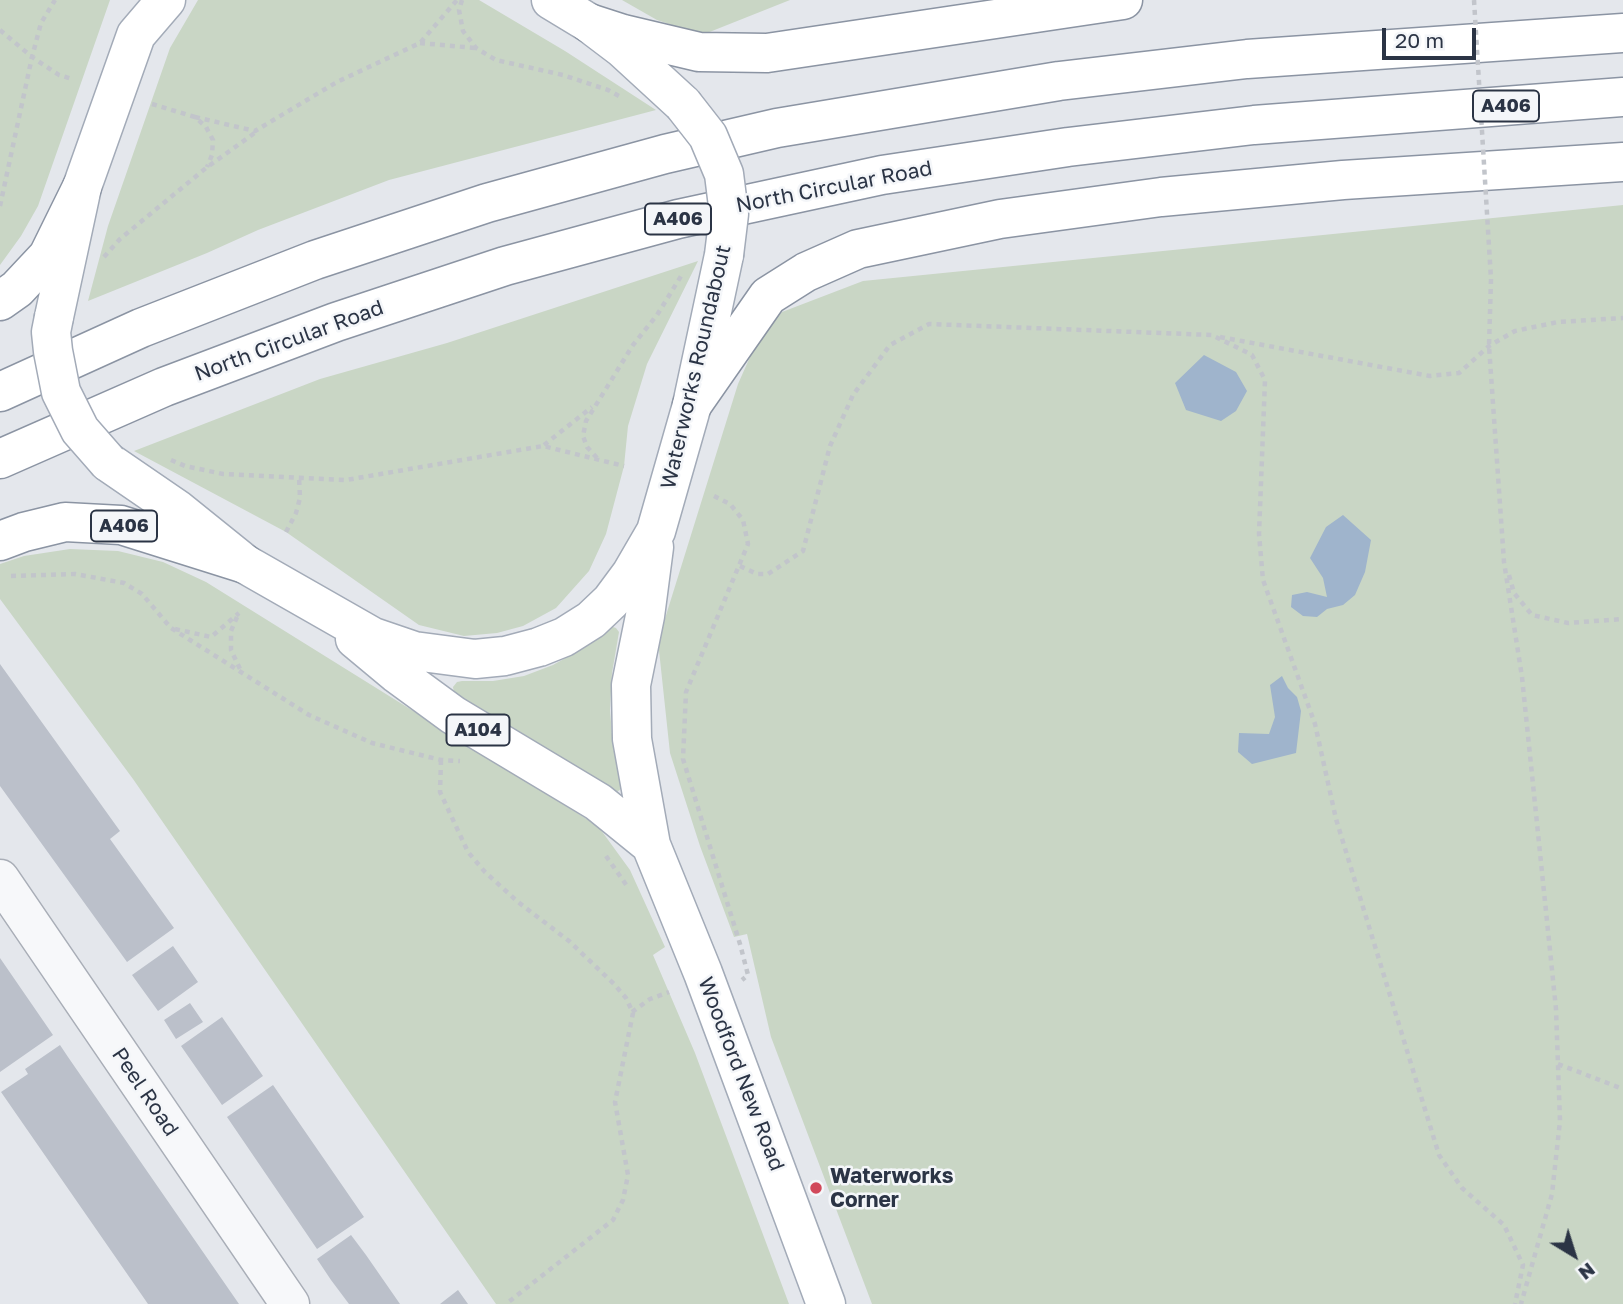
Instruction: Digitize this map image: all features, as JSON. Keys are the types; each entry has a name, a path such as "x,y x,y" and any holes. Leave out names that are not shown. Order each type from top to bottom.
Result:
{"main road":[{"name":"Waterworks Roundabout","path":"166,0 142,17 82,187 51,332 52,351 61,392 80,430 108,462 178,510 245,564 373,637 414,651 475,659 505,656 539,647 564,637 591,620 611,601 656,531 692,405 706,259 729,214 724,174 708,136 683,104 633,57 589,23 551,0"},
{"path":"589,23 699,52 766,53 1123,0"},
{"path":"0,391 141,328 315,260 487,203 665,154 777,128 1059,81 1247,59 1623,33"},
{"name":"North Circular Road","path":"0,459 164,387 336,322 505,266 678,219 882,175 1068,147 1254,125 1623,97"},
{"path":"692,405 768,296 806,272 858,249 1000,219 1161,197 1343,180 1623,162"},
{"path":"0,301 17,289 48,256 82,187"},
{"name":"A406","path":"0,541 65,522 121,525 245,564"},
{"name":"Woodford New Road","path":"656,531 645,616 631,685 632,739 651,845 703,973 826,1304"},
{"name":"Woodford New Road","path":"312,604 397,674 453,715 598,802 651,845"}],"street":[{"name":"Peel Road","path":"0,879 290,1304"}],"path":[{"path":"0,206 2,184 41,23 55,0"},
{"path":"152,104 255,131 337,82 420,43 460,0"},
{"path":"460,0 463,31 476,48 496,60 563,75 608,90 627,101"},
{"path":"1474,0 1491,279 1489,346 1504,562 1522,677 1556,1009 1558,1064 1560,1121 1552,1194 1521,1304"},
{"path":"0,30 32,57 59,75 72,79"},
{"path":"420,43 476,48"},
{"path":"195,117 206,127 213,140 212,155 206,168"},
{"path":"100,267 105,256 120,239 206,168 265,125"},
{"path":"597,458 587,447 583,436 586,421 633,345 663,306 706,259"},
{"path":"740,566 757,574 768,573 803,551 830,446 853,396 890,345 929,324 1212,335 1430,376 1459,373 1489,346 1515,331 1558,323 1623,318"},
{"path":"1212,335 1252,355 1265,380 1259,534 1264,580 1315,724 1336,820 1439,1155 1462,1188 1504,1225 1523,1265 1515,1304"},
{"path":"543,446 596,404"},
{"path":"163,457 184,466 223,474 346,480 543,446 624,466"},
{"path":"286,533 300,498 299,477"},
{"path":"714,496 730,504 743,520 748,544 685,692 683,759 748,975 740,981"},
{"path":"1504,562 1514,593 1532,615 1568,623 1623,619"},
{"path":"0,577 75,574 124,583 142,594 171,628 309,715 372,743 441,760 459,760 470,764"},
{"path":"171,628 211,637 239,613 231,631 230,650 238,668 252,681"},
{"path":"441,760 440,792 468,852 485,872 518,902 569,941 614,984 626,998 632,1012 615,1102 628,1175 623,1200 613,1220 506,1304"},
{"path":"602,852 617,869 631,893"},
{"path":"632,1012 650,999 669,992"},
{"path":"1558,1064 1623,1089"}],"green space":[{"path":"0,0 110,0 38,206 0,265"},
{"path":"198,0 479,0 656,110 389,180 258,230 88,301 108,226 170,48"},
{"path":"622,0 790,0 702,35 657,20"},
{"path":"1623,205 1623,1304 872,1304 771,1037 747,934 734,937 700,846 670,753 658,641 738,384 765,332 782,312 863,281"},
{"path":"698,261 647,364 628,426 624,466 606,534 589,571 556,608 523,626 497,633 464,636 419,625 286,532 134,451 320,379 447,343"},
{"path":"70,549 118,551 163,562 206,582 598,826 630,870 665,947 653,955 695,1053 789,1304 496,1304 133,779 0,599 0,564 24,556"},
{"path":"610,626 619,632 612,673 610,710 613,747 623,787 616,793 454,693 453,687 457,682 493,681 524,676 553,665 580,650"}],"water":[{"path":"1204,355 1236,372 1247,391 1236,411 1221,421 1186,410 1175,383"},
{"path":"1343,515 1371,540 1365,572 1355,595 1343,605 1327,609 1317,617 1303,616 1291,607 1292,595 1307,592 1327,597 1323,578 1310,558 1326,527"},
{"path":"1282,676 1297,697 1301,711 1296,753 1252,764 1238,752 1239,733 1269,734 1275,717 1270,685"}],"building":[{"path":"0,664 120,831 110,839 174,928 127,962 0,786"},
{"path":"173,946 198,982 158,1011 132,975"},
{"path":"0,958 53,1035 0,1072"},
{"path":"190,1003 203,1022 176,1039 164,1020"},
{"path":"222,1017 263,1076 222,1105 181,1046"},
{"path":"60,1045 239,1304 148,1304 1,1092 28,1074 25,1069"},
{"path":"273,1085 364,1217 317,1249 227,1117"},
{"path":"351,1235 400,1304 349,1304 331,1280 317,1259"},
{"path":"458,1290 468,1304 440,1304"}],"place":[{"name":"Waterworks Corner","path":"816,1188"}]}
